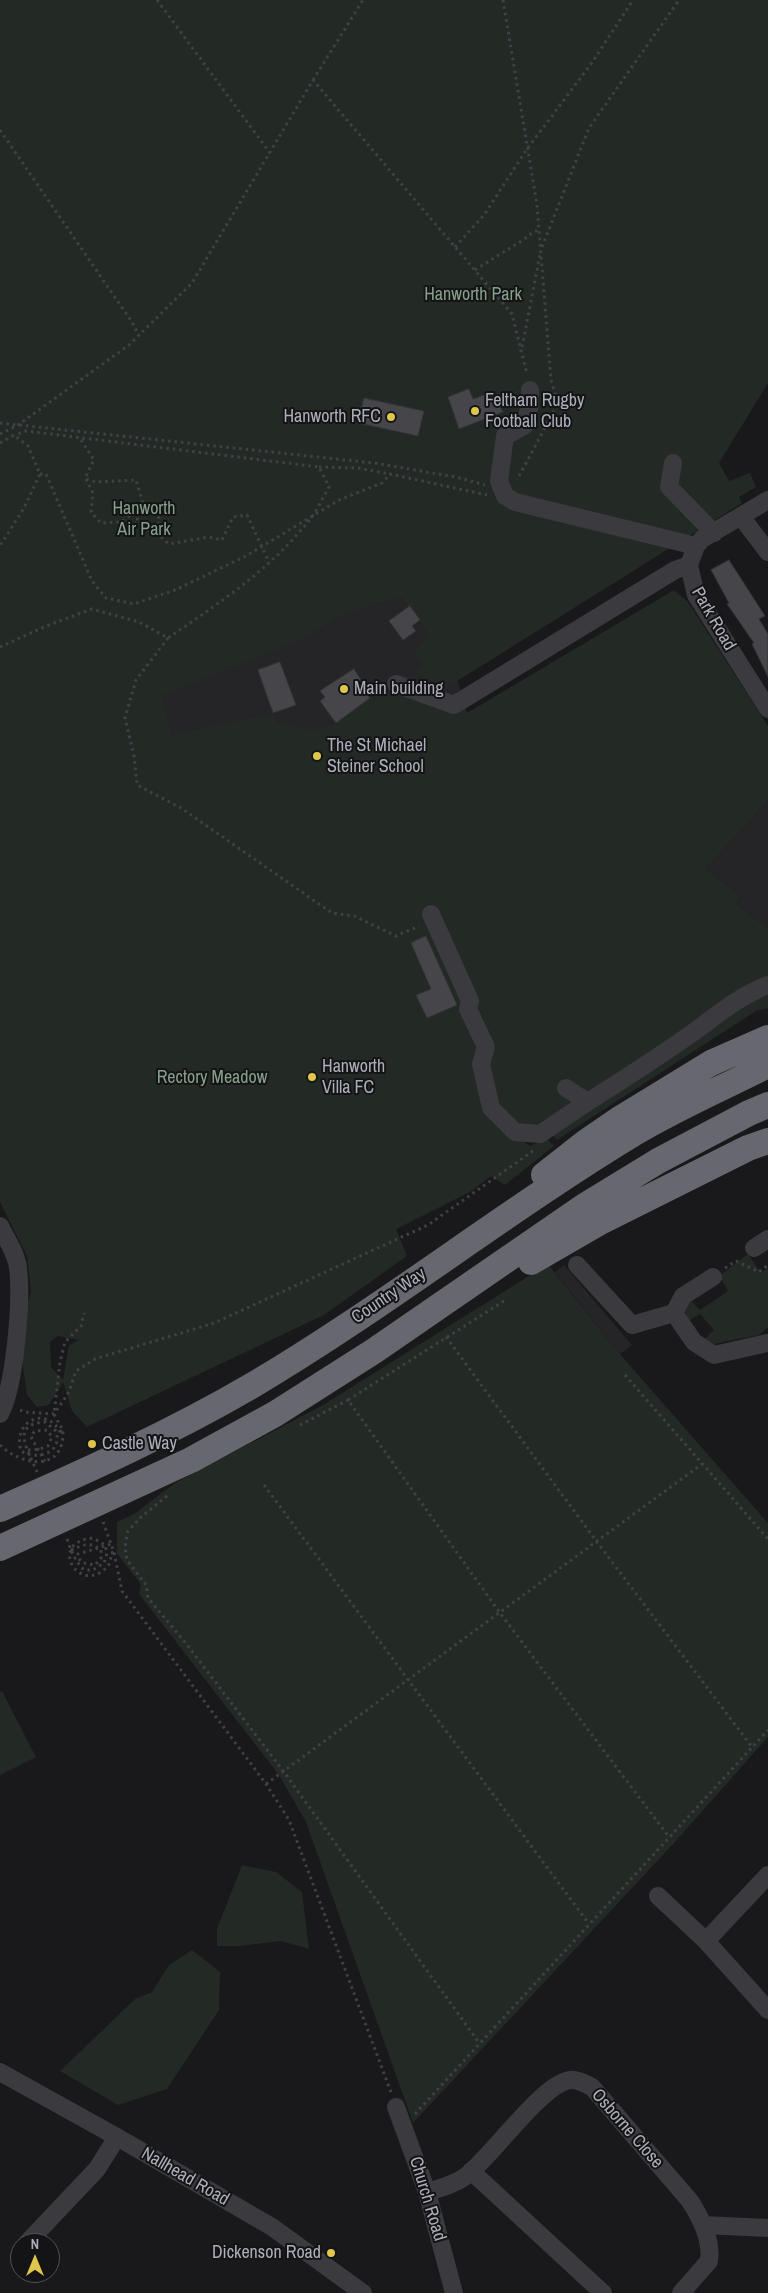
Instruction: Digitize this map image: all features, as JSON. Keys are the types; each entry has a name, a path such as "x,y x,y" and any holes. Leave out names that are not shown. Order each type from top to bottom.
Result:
{"highway":[{"path":"408,1283 586,1142 711,1063 768,1038"},
{"name":"Country Way","path":"6,1505 106,1462 186,1422 253,1384 330,1337 408,1283 634,1134 768,1065"},
{"name":"Country Way","path":"0,1548 192,1460 275,1414 374,1351 586,1205 658,1161 768,1105"},
{"path":"374,1351 602,1221 748,1148 768,1141"}],"street":[{"path":"530,390 530,406 524,426 505,436 499,481 505,496 516,502 696,546 768,500"},
{"path":"673,463 669,487 714,533"},
{"path":"742,518 768,552"},
{"name":"Park Road","path":"696,546 689,565 696,595 768,709"},
{"path":"396,684 454,705 676,570 689,565"},
{"path":"432,917 470,1001 468,1009 486,1047 481,1064 491,1108 515,1132 540,1134 690,1034 730,1005 752,991 768,984"},
{"path":"566,1088 583,1099 586,1104"},
{"path":"0,1226 18,1266 19,1281 13,1365 3,1408"},
{"path":"577,1265 632,1325 674,1313 683,1296 713,1277"},
{"path":"674,1313 694,1342 714,1355 768,1343"},
{"path":"706,1941 768,1876"},
{"path":"658,1896 706,1941 768,2010"},
{"name":"Nallhead Road","path":"0,2072 117,2136 272,2228 364,2293"},
{"name":"Osborne Close","path":"427,2192 456,2182 471,2171 552,2087 572,2079 581,2081 592,2088 690,2201 703,2225 709,2244 709,2262 681,2293"},
{"name":"Church Road","path":"396,2107 427,2192 454,2293"},
{"path":"37,2233 97,2169 117,2136"},
{"path":"471,2171 603,2293"},
{"path":"703,2225 768,2228"}],"path":[{"path":"157,0 270,153"},
{"path":"0,434 18,425 129,345 192,283 363,0"},
{"path":"0,443 21,432 319,467 358,468 490,495 505,496 511,492 558,403 551,380 537,205 503,0"},
{"path":"455,247 484,215 527,149 591,64 633,0"},
{"path":"522,348 543,239 589,128 679,0"},
{"path":"313,80 512,314 522,348 530,390"},
{"path":"0,130 132,322 139,336"},
{"path":"475,270 539,230"},
{"path":"0,423 374,463 456,478"},
{"path":"18,425 21,432"},
{"path":"0,546 24,508 40,474 28,446 14,435"},
{"path":"81,439 94,460 86,479"},
{"path":"319,467 329,487 312,516 269,562 214,607 168,638 136,680 125,718 134,756 137,785 181,808 332,913 354,916 396,936 432,917"},
{"path":"40,474 46,474 92,581 106,598 134,604 175,590 246,556 338,500 382,483 390,474"},
{"path":"86,479 94,482 136,480 144,507"},
{"path":"86,479 93,492 91,512 101,523 121,522 144,507"},
{"path":"144,507 157,511 160,522 154,531"},
{"path":"139,512 136,525 145,530 154,531 170,544 209,537 222,540 233,517 247,515 269,562"},
{"path":"0,648 46,626 92,609 139,622 168,638"},
{"path":"54,1414 69,1392 76,1371 95,1359 214,1323 428,1225 536,1148"},
{"path":"713,1277 736,1261 759,1272 768,1265"},
{"path":"296,1427 348,1400 504,1301"},
{"path":"0,1445 8,1453 23,1461 44,1461 54,1457 60,1451 63,1442 62,1432 54,1414 60,1362 65,1342 82,1326 84,1313"},
{"path":"446,1337 597,1542 752,1747"},
{"path":"625,1375 768,1539"},
{"path":"348,1400 500,1613 669,1837"},
{"path":"3,1408 24,1412 54,1414"},
{"path":"44,1461 32,1439 33,1432 43,1429 50,1433 52,1437 48,1446 28,1450 23,1437 28,1426 34,1422 44,1422 51,1425 56,1431 57,1440 53,1448 47,1453 36,1456 21,1451 18,1438 20,1431 25,1424 34,1419 43,1418 52,1422 62,1432"},
{"path":"266,1784 702,1464"},
{"path":"264,1486 589,1924"},
{"path":"168,1495 141,1517 128,1531 125,1547 128,1560 146,1585 148,1598 188,1646 284,1772 480,2044"},
{"path":"95,1506 112,1544 122,1591 266,1784 289,1820 396,2107"},
{"path":"112,1544 78,1554 78,1558 83,1563 95,1565 101,1558 101,1550 90,1543 71,1550 78,1564 84,1570 93,1570 104,1563 107,1553 105,1545 93,1538 75,1543 71,1547 69,1554 71,1564 76,1571 86,1576 96,1576 106,1569 111,1562 113,1552"},
{"path":"402,2124 417,2112 768,1730"}],"shaded area":[{"path":"370,572 439,615 467,713 158,780 155,692"},
{"path":"768,801 768,928 736,904 741,896 706,869"},
{"path":"564,1265 632,1345 620,1354 555,1272"}],"green space":[{"path":"0,0 768,0 768,383 719,463 729,481 750,473 756,487 739,497 742,503 446,688 413,672 425,664 414,652 430,635 402,597 344,613 301,640 162,696 172,735 273,713 277,723 312,730 336,723 370,698 396,684 462,700 467,713 674,590 688,602 768,726 768,801 706,869 741,896 736,904 768,928 768,1008 756,1011 557,1140 545,1127 524,1142 530,1146 546,1138 554,1146 505,1185 491,1176 470,1192 396,1229 407,1256 324,1315 87,1427 72,1411 63,1382 49,1405 37,1407 27,1395 18,1334 31,1292 27,1256 0,1202","holes":["58,1336 79,1340 69,1345 63,1380 51,1367 50,1342"]},
{"path":"748,1254 761,1273 768,1268 768,1327 759,1335 713,1344 704,1340 714,1330 700,1314 687,1322 685,1310 691,1301 700,1310 728,1291 719,1276"},
{"path":"548,1264 620,1354 768,1523 768,1737 675,1842 413,2123 306,1822 279,1775 139,1594 141,1584 117,1554 117,1522 134,1514 175,1483 323,1405"},
{"path":"2,1691 36,1757 0,1775 0,1692"},
{"path":"242,1865 276,1872 302,1892 309,1949 281,1941 239,1946 217,1946 217,1929"},
{"path":"192,1950 220,1972 219,2010 167,2089 118,2105 60,2071 135,1999 152,1992 169,1965"}],"building":[{"name":"Feltham Rugby Football Club","path":"469,389 473,399 492,392 503,412 459,429 448,397"},
{"name":"Hanworth RFC","path":"364,398 424,411 418,436 358,423"},
{"path":"729,560 765,616 759,619 768,634 768,677 752,644 754,643 727,604 729,603 711,570"},
{"path":"410,606 420,620 412,626 416,631 403,640 389,621"},
{"path":"280,662 296,705 273,713 258,670"},
{"name":"Main building","path":"354,669 361,680 358,682 370,698 336,723 320,701 325,697 320,691"},
{"path":"426,936 457,1005 427,1018 416,995 431,989 411,943"}],"place":[{"name":"Feltham Rugby Football Club","path":"475,411"},
{"name":"Hanworth RFC","path":"391,417"},
{"name":"Main building","path":"344,689"},
{"name":"The St Michael Steiner School","path":"317,756"},
{"name":"Hanworth Villa FC","path":"312,1077"},
{"name":"Castle Way","path":"92,1444"},
{"name":"Dickenson Road","path":"331,2253"}],"park label":[{"name":"Hanworth Park","path":"473,295"},
{"name":"Hanworth Air Park","path":"144,519"},
{"name":"Rectory Meadow","path":"212,1078"}]}
